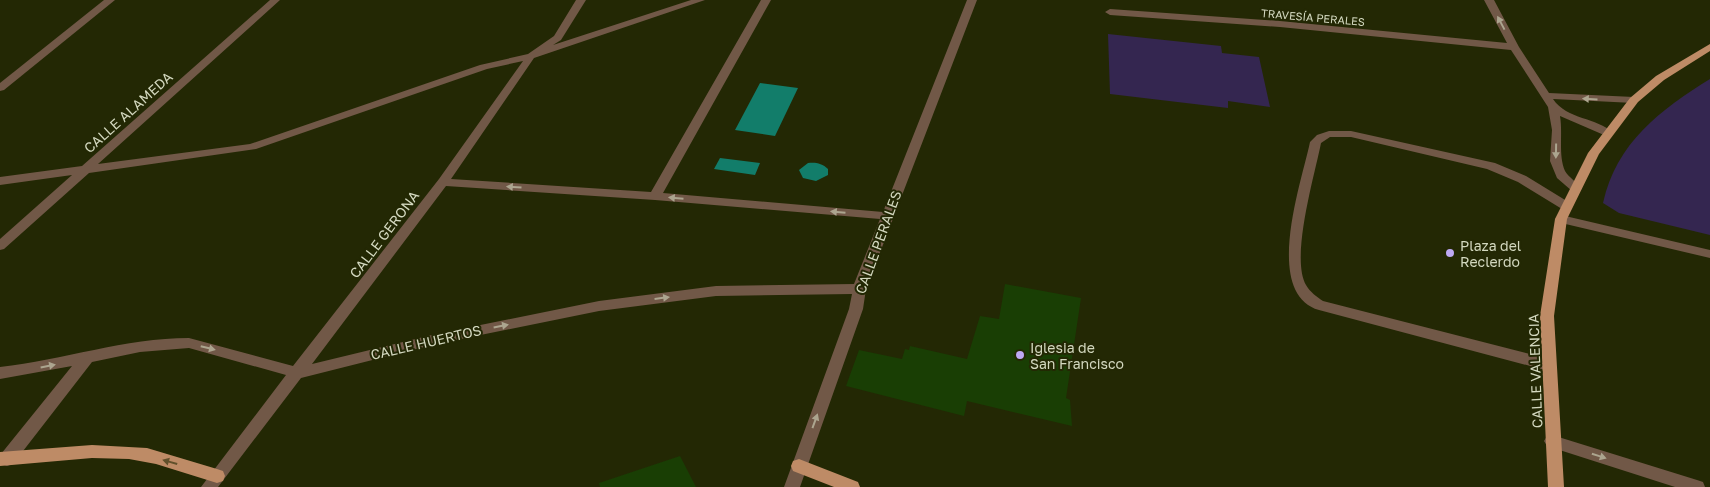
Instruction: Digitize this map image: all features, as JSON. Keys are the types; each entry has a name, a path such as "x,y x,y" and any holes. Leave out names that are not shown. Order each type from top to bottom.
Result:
{"main road":[{"name":"CALLE VALENCIA","path":"1556,487 1552,441 1547,316 1561,219 1594,153 1634,100 1660,78 1710,47"},
{"path":"4,459 104,452 146,455 213,482"},
{"path":"799,466 852,487"}],"street":[{"path":"0,88 110,0"},
{"name":"CALLE ALAMEDA","path":"0,246 275,0"},
{"name":"CALLE GERONA","path":"213,482 443,182 531,56 558,38 581,0"},
{"path":"0,181 252,148 484,67 531,56 700,0"},
{"path":"655,196 766,0"},
{"name":"CALLE PERALES","path":"792,487 856,309 859,289 972,0"},
{"path":"1489,0 1514,46 1553,107 1557,130 1556,161 1561,175 1576,188"},
{"name":"TRAVESÍA PERALES","path":"1110,12 1280,24 1514,46"},
{"path":"1546,96 1634,100"},
{"path":"1553,107 1566,115 1608,133"},
{"path":"1549,365 1319,304 1303,292 1299,284 1295,270 1297,238 1316,142 1321,137 1329,134 1363,136 1492,166 1522,179 1566,206"},
{"path":"443,182 655,196 886,216"},
{"path":"1561,219 1710,254"},
{"name":"CALLE HUERTOS","path":"296,373 436,339 599,306 716,291 760,288 859,289"},
{"path":"0,373 25,370 140,347 189,343 296,373"},
{"path":"4,459 87,358"},
{"path":"1552,441 1697,487"}],"shaded area":[{"path":"1108,34 1221,46 1222,53 1259,57 1270,107 1228,101 1228,108 1110,94"},
{"path":"1710,79 1710,235 1619,213 1603,203 1609,182 1629,146 1658,116"}],"water":[{"path":"760,83 798,88 775,136 735,130"},
{"path":"720,158 760,163 755,175 714,169"},
{"path":"808,163 823,165 828,169 828,175 816,181 803,178 799,170"}],"building":[{"name":"Iglesia de San Francisco","path":"1005,284 1081,298 1066,398 1070,400 1072,426 967,401 964,416 846,386 859,350 902,359 905,349 909,350 910,346 967,359 980,316 999,319"},
{"path":"680,456 696,487 600,487 599,483"}],"place":[{"name":"Plaza del Reclerdo","path":"1450,253"},
{"name":"Iglesia de San Francisco","path":"1020,355"}]}
